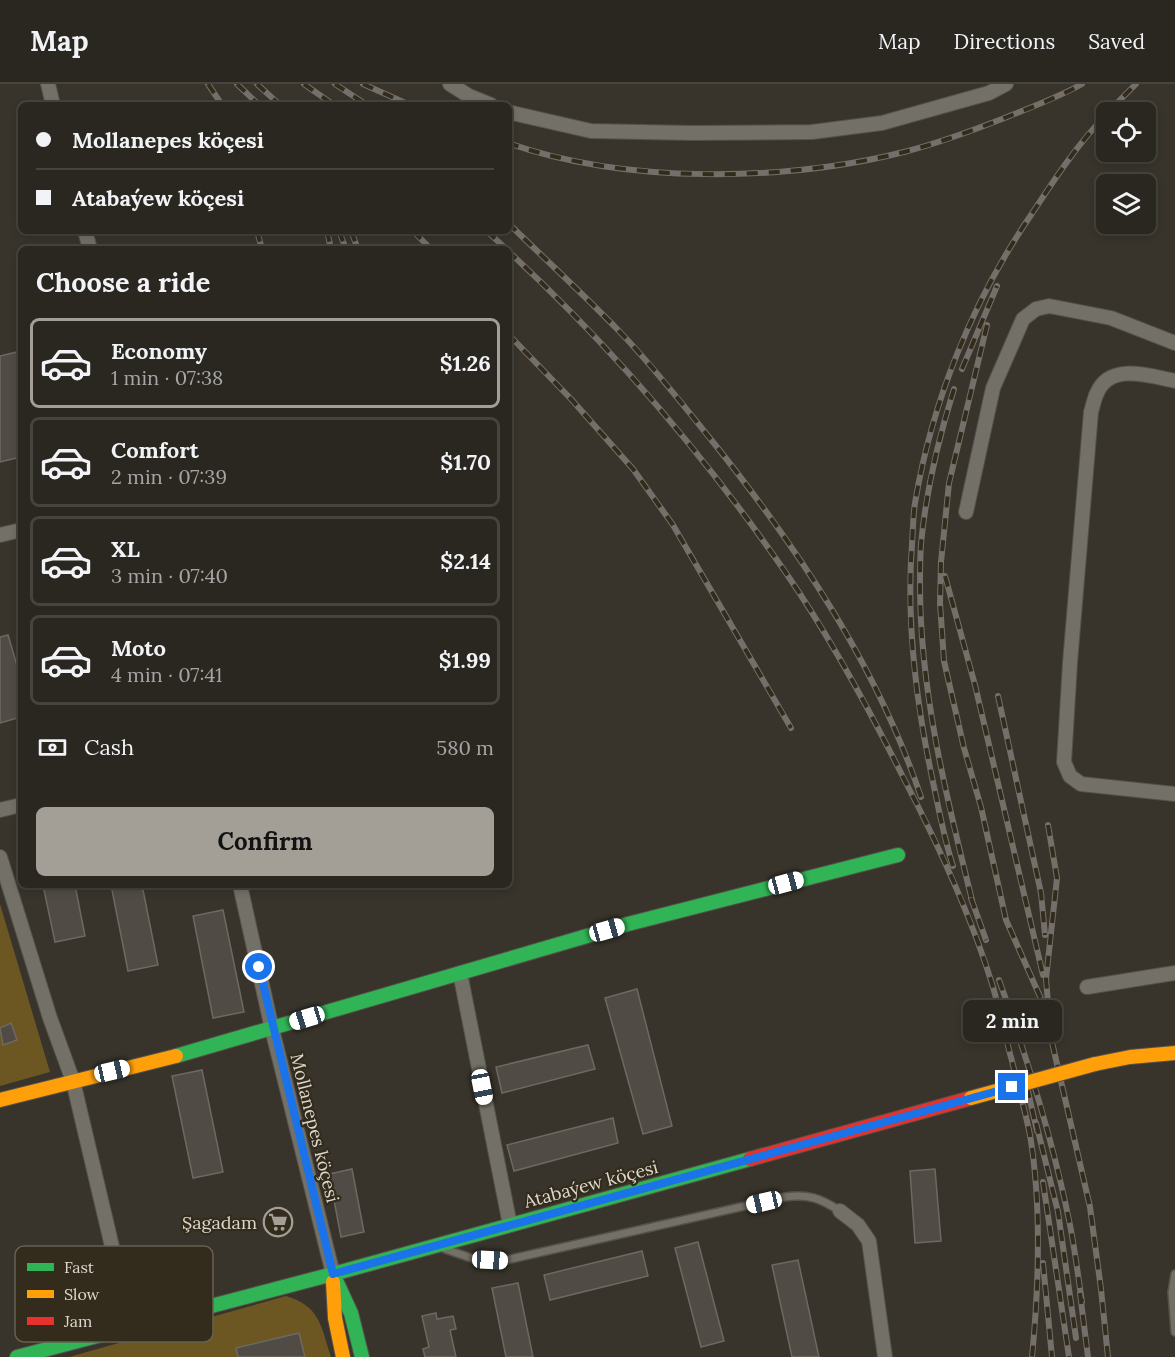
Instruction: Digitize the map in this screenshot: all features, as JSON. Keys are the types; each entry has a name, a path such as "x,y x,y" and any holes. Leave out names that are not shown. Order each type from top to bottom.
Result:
{"main road":[{"path":"0,1101 73,1080 193,1052 628,924 898,855"},
{"name":"Atabaýew köçesi","path":"213,1305 1095,1064 1130,1057 1175,1053"},
{"name":"Mollanepes köçesi","path":"333,1274 334,1318 344,1357"},
{"name":"Mollanepes köçesi","path":"333,1274 351,1313 362,1357"},
{"name":"Atabaýew köçesi","path":"17,1357 74,1342"}],"street":[{"path":"48,84 52,102"},
{"path":"450,84 484,102"},
{"path":"512,114 591,131 812,132 882,123 989,93 1006,84"},
{"path":"966,512 993,388 1023,319 1035,309 1049,306 1111,318 1175,343"},
{"path":"1175,381 1131,372 1109,378 1097,391 1091,412 1064,762 1070,776 1081,784 1175,794"},
{"path":"0,535 18,531"},
{"path":"0,810 18,806"},
{"path":"0,857 50,1018 73,1080 112,1246"},
{"name":"Mollanepes köçesi","path":"241,888 272,1029 333,1274"},
{"path":"460,973 510,1225"},
{"path":"1087,987 1175,973"},
{"path":"840,1211 858,1225 869,1241 885,1357"}],"lane":[{"path":"434,1246 474,1259 506,1260 785,1197 804,1195 825,1201 840,1211"},
{"path":"1175,1274 1172,1292 1175,1332"}],"shaded area":[{"path":"0,904 50,1072 0,1086"},
{"path":"286,1296 306,1305 313,1312 318,1319 331,1357 69,1357 122,1342 213,1342 213,1317"}],"building":[{"path":"18,352 18,458 0,462 0,356"},
{"path":"8,635 18,669 18,718 0,723 0,637"},
{"path":"44,888 76,888 85,936 55,942"},
{"path":"112,888 143,888 158,965 128,971"},
{"path":"223,910 244,1012 213,1018 193,916"},
{"path":"637,989 672,1126 643,1134 605,998"},
{"path":"11,1023 17,1040 3,1045 0,1028"},
{"path":"588,1045 595,1069 502,1093 496,1067"},
{"path":"202,1070 223,1172 193,1178 172,1076"},
{"path":"613,1118 618,1143 514,1171 507,1145"},
{"path":"352,1169 364,1232 341,1237 329,1174"},
{"path":"935,1169 941,1241 915,1243 910,1171"},
{"path":"698,1242 724,1341 701,1347 675,1248"},
{"path":"642,1251 648,1276 550,1300 544,1275"},
{"path":"798,1260 819,1357 792,1357 772,1265"},
{"path":"518,1283 533,1357 506,1357 492,1288"},
{"path":"436,1313 437,1319 453,1316 456,1329 450,1330 456,1357 425,1357 423,1349 429,1347 422,1316"},
{"path":"299,1333 305,1357 238,1357 236,1348"}],"railway":[{"path":"208,84 220,102"},
{"path":"237,84 256,102"},
{"path":"257,84 277,102"},
{"path":"304,84 330,102"},
{"path":"335,84 362,102"},
{"path":"363,84 403,102"},
{"path":"512,144 602,166 653,172 757,173 808,169 857,162 930,145 1055,98 1082,84"},
{"path":"1118,102 1136,84"},
{"path":"953,866 927,752 914,663 910,574 913,518 922,465 944,389 973,317 1010,248 1076,149 1096,126"},
{"path":"512,227 644,358 713,442 776,525 833,611 859,656 882,701 921,797"},
{"path":"258,234 261,246"},
{"path":"328,234 330,246"},
{"path":"340,234 345,246"},
{"path":"352,234 357,246"},
{"path":"416,234 428,246"},
{"path":"490,234 503,246"},
{"path":"512,255 584,326 656,404 723,487 786,573 848,673 941,854 975,933 993,987 1030,1135 1038,1218 1032,1357"},
{"path":"962,369 997,286"},
{"path":"987,325 949,483 941,562 940,603 944,661 964,748 981,807 1006,920 1050,1019"},
{"path":"512,338 571,399 633,469 673,525 791,728"},
{"path":"954,389 933,466 923,524 920,565 921,625 937,746 973,904"},
{"path":"945,576 975,685 1043,975"},
{"path":"998,696 1041,893 1045,935"},
{"path":"1048,825 1057,878 1046,979 1051,1038 1090,1207 1108,1357"},
{"path":"971,898 986,940"},
{"path":"999,980 1030,1071 1056,1163 1072,1234 1082,1302"},
{"path":"1027,1087 1037,1131"},
{"path":"1036,1123 1058,1212 1076,1338"},
{"path":"1043,1182 1069,1357"},
{"path":"1043,1263 1052,1357"},
{"path":"1080,1293 1088,1357"}],"traffic: fast":[{"path":"176,1056 628,924 898,855"},
{"path":"213,1306 750,1159"},
{"path":"333,1274 351,1313 362,1357"},
{"path":"17,1357 74,1342"}],"traffic: slow":[{"path":"1095,1064 1130,1057 1175,1053"},
{"path":"0,1100 176,1056"},
{"path":"971,1098 1095,1064"},
{"path":"333,1282 335,1318 343,1357"}],"traffic: jam":[{"path":"750,1159 971,1098"}],"place":[{"name":"Şagadam","path":"278,1222"}],"route":[{"path":"259,967 272,1029 333,1274 1012,1087"}]}
